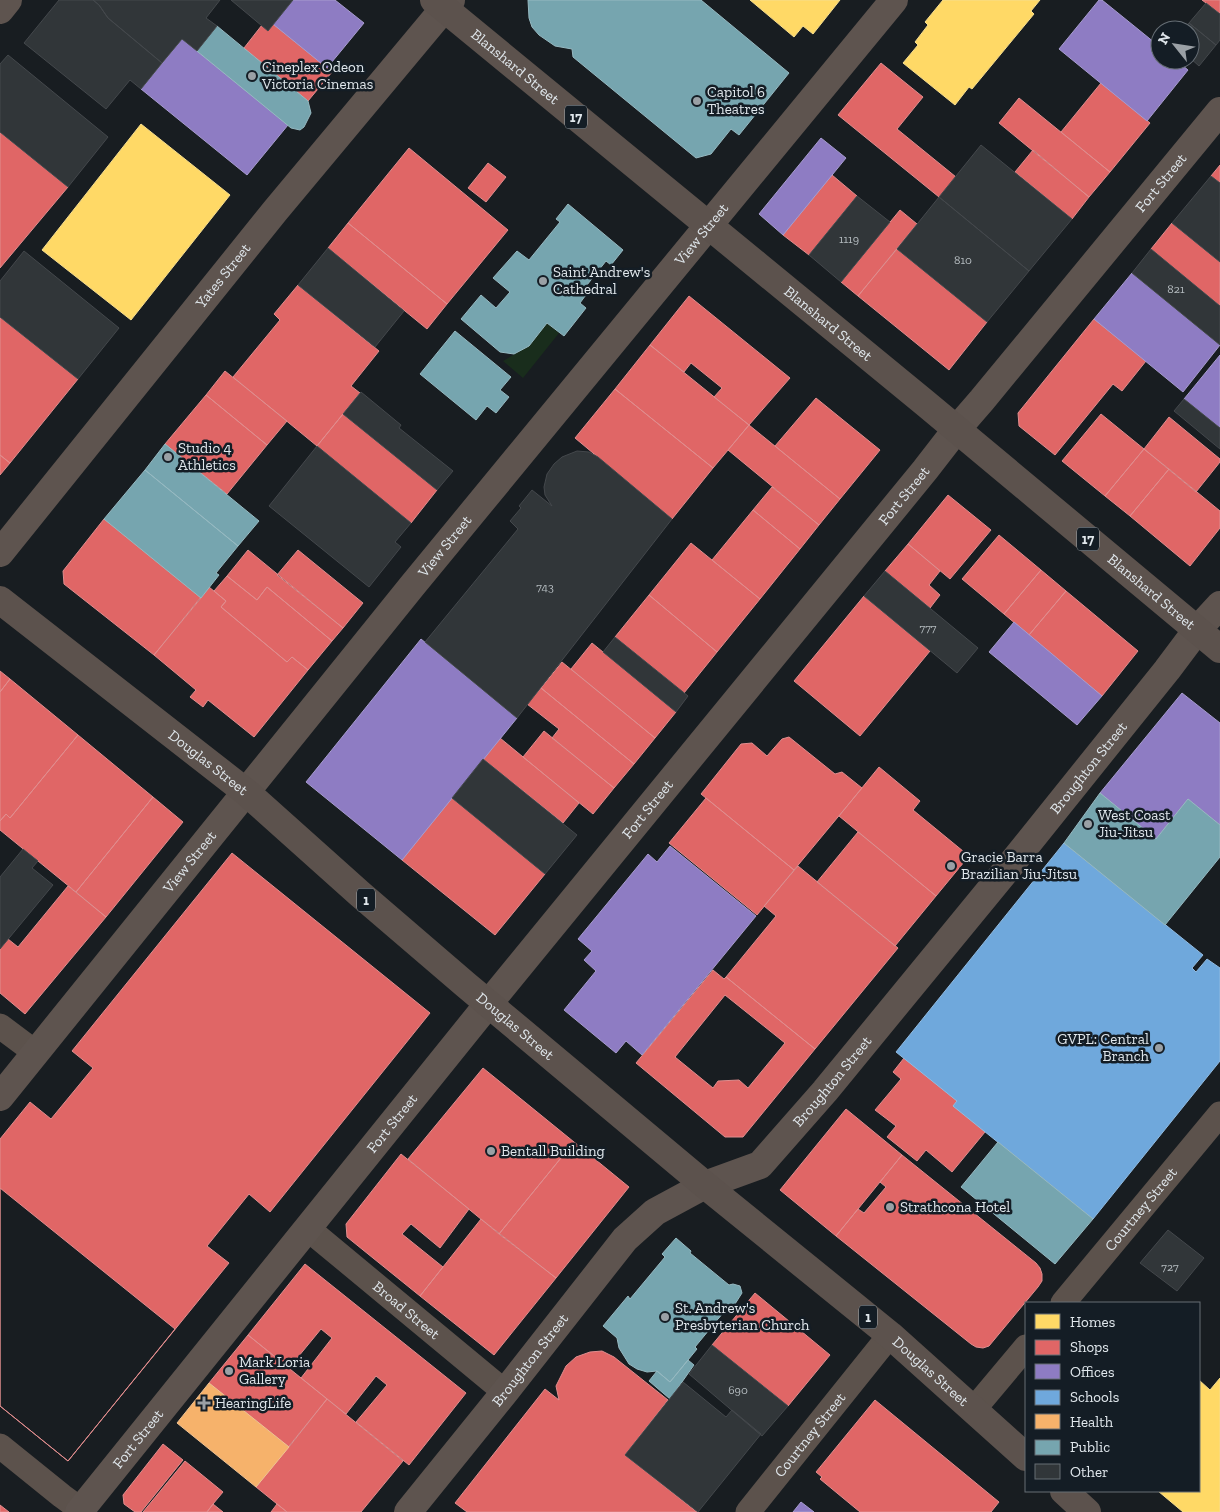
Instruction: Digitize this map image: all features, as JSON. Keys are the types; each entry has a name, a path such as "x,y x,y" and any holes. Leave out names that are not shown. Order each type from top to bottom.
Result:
{"main road":[{"name":"Blanshard Street","path":"443,3 708,226 1220,649"},
{"name":"Douglas Street","path":"0,600 246,792 360,894 489,1003 705,1185 890,1335 1025,1456"},
{"path":"1065,1492 1087,1512"}],"street":[{"path":"0,10 8,0"},
{"name":"View Street","path":"0,1097 412,586 894,0"},
{"name":"Yates Street","path":"0,553 443,3"},
{"name":"Fort Street","path":"81,1511 489,1003 956,430 1220,112"},
{"name":"Broughton Street","path":"412,1511 625,1239 655,1212 705,1185 760,1165 825,1091 1220,605"},
{"path":"0,1026 36,1053"},
{"name":"Courtney Street","path":"1064,1302 1220,1114"},
{"name":"Broad Street","path":"308,1228 505,1392"},
{"name":"Courtney Street","path":"748,1512 890,1335"},
{"path":"974,1409 1025,1348"},
{"path":"0,1446 81,1511"}],"green space":[{"path":"547,323 559,333 523,378 503,361 529,346"}],"building: Homes":[{"path":"750,0 840,0 813,34 803,26 794,37"},
{"path":"943,0 1040,0 1031,11 1034,14 972,89 969,87 955,105 903,63 918,45 915,42 928,25 925,22"},
{"path":"141,124 230,195 131,320 42,250"},
{"path":"1220,1378 1220,1512 1183,1512 1159,1492 1200,1492 1200,1381 1210,1390"}],"building: Shops":[{"path":"1202,0 1220,0 1220,14 1206,3"},
{"path":"273,24 332,72 308,101 244,48 262,25 268,31"},
{"path":"881,63 923,97 897,129 956,177 939,197 838,115"},
{"path":"1101,83 1150,123 1110,172 1061,132"},
{"path":"1019,98 1110,172 1089,197 999,123"},
{"path":"0,132 68,187 0,268"},
{"path":"409,148 508,230 447,304 348,223"},
{"path":"1033,150 1089,197 1072,219 1015,172"},
{"path":"488,163 506,177 486,202 468,188"},
{"path":"1220,165 1220,183 1211,176"},
{"path":"832,175 857,196 809,255 783,235"},
{"path":"900,210 917,224 858,296 841,282"},
{"path":"348,223 447,304 427,329 328,248"},
{"path":"1172,223 1220,262 1220,306 1151,249"},
{"path":"897,249 987,322 949,370 858,296"},
{"path":"298,285 379,351 351,386 360,393 317,446 233,377 280,320 274,314"},
{"path":"689,296 790,378 749,425 714,397 722,388 691,363 684,372 650,345"},
{"path":"0,317 78,379 10,463 0,455"},
{"path":"1094,319 1146,361 1122,391 1113,384 1055,455 1019,426 1018,413"},
{"path":"650,345 749,425 713,468 615,389"},
{"path":"225,371 287,421 267,445 206,395"},
{"path":"615,389 713,468 672,519 575,438"},
{"path":"206,395 267,445 227,494 165,444"},
{"path":"816,398 880,450 840,499 775,446"},
{"path":"343,414 437,490 411,523 317,446"},
{"path":"1101,414 1144,449 1105,496 1062,461"},
{"path":"1169,417 1220,459 1220,462 1196,492 1144,449"},
{"path":"749,425 840,499 819,525 728,450"},
{"path":"1144,449 1169,469 1130,516 1105,496"},
{"path":"0,455 10,463 0,475"},
{"path":"1169,469 1220,511 1220,528 1190,566 1130,516"},
{"path":"772,487 819,525 800,549 753,510"},
{"path":"948,495 991,530 950,579 908,544"},
{"path":"753,510 800,549 760,599 712,560"},
{"path":"104,519 201,598 154,655 64,584 63,571"},
{"path":"999,535 1041,570 1004,614 962,579"},
{"path":"691,543 760,599 717,652 649,595"},
{"path":"908,544 940,571 929,585 940,595 930,608 885,571"},
{"path":"248,550 343,628 332,641 267,587 257,600 227,576"},
{"path":"298,550 363,603 343,628 277,575"},
{"path":"1041,570 1066,591 1029,635 1004,614"},
{"path":"227,576 257,600 267,587 332,641 308,670 292,657 287,662 221,607 226,601 214,591"},
{"path":"209,587 226,601 221,607 287,662 292,657 308,670 254,737 208,700 203,707 190,697 196,690 154,655"},
{"path":"1066,591 1138,651 1102,696 1029,635"},
{"path":"649,595 717,652 684,693 615,637"},
{"path":"864,596 930,651 860,736 794,681"},
{"path":"592,643 676,712 655,738 571,669"},
{"path":"562,662 655,738 634,764 541,688"},
{"path":"0,671 10,679 0,692"},
{"path":"10,679 78,735 10,818 6,814 0,821 0,692"},
{"path":"541,688 634,764 614,788 552,738 559,729 527,704"},
{"path":"544,731 614,788 593,814 523,757"},
{"path":"78,735 153,797 76,892 0,830 0,821 6,814 10,818"},
{"path":"789,737 835,774 842,772 862,788 794,870 701,794 741,744 752,743 767,756 782,739"},
{"path":"500,738 579,803 563,823 483,759"},
{"path":"879,767 920,801 913,810 969,856 936,896 839,816"},
{"path":"153,797 183,822 106,917 76,892"},
{"path":"452,798 545,874 495,935 402,860"},
{"path":"706,798 794,870 757,915 669,843"},
{"path":"858,832 936,896 895,946 817,882"},
{"path":"232,853 430,1013 270,1212 249,1194 207,1246 229,1263 68,1461 0,1406 0,1139 30,1102 51,1119 93,1068 72,1051"},
{"path":"798,866 898,948 815,1049 726,977 776,916 764,906"},
{"path":"68,886 106,917 25,1014 0,993 0,949 8,939 18,947"},
{"path":"713,970 724,979 726,977 815,1049 743,1137 725,1137 636,1063","holes":["725,995 785,1043 748,1088 739,1080 718,1081 713,1088 675,1057"]},
{"path":"904,1058 957,1101 953,1106 985,1132 952,1172 926,1150 917,1161 887,1137 896,1126 875,1110 901,1079 893,1072"},
{"name":"Bentall Building","path":"483,1068 574,1142 499,1234 408,1159"},
{"path":"846,1109 902,1155 836,1236 780,1190"},
{"path":"574,1142 629,1187 556,1278 499,1234"},
{"path":"401,1154 469,1209 440,1248 411,1224 402,1234 443,1267 420,1296 347,1237 346,1224"},
{"path":"902,1155 1040,1268 1042,1281 989,1346 983,1348 971,1344 836,1236 858,1209 864,1213 886,1187 880,1182"},
{"path":"0,1188 175,1329 68,1461 0,1406"},
{"path":"481,1219 556,1278 494,1355 420,1296"},
{"path":"305,1264 466,1393 409,1465 356,1422 387,1385 376,1376 346,1414 301,1378 332,1338 321,1329 289,1368 248,1335"},
{"path":"755,1293 830,1355 788,1406 712,1345"},
{"path":"248,1335 327,1399 289,1447 209,1383"},
{"path":"602,1351 614,1357 668,1400 625,1455 697,1512 467,1512 455,1503 545,1389 559,1400 556,1386 566,1366 576,1357 590,1352"},
{"path":"327,1399 403,1461 361,1512 287,1512 256,1487"},
{"path":"875,1400 999,1502 991,1512 860,1512 820,1479 822,1477 816,1472"},
{"path":"163,1444 183,1460 141,1512 135,1512 124,1504 123,1495"},
{"path":"185,1461 223,1492 207,1512 143,1512"},
{"path":"213,1504 223,1512 207,1512"},
{"path":"277,1504 287,1512 271,1512"},
{"path":"0,1505 9,1512 0,1512"}],"building: Offices":[{"path":"293,0 335,0 364,23 327,68 273,24"},
{"path":"1099,0 1102,0 1150,39 1150,70 1188,70 1147,121 1059,49"},
{"path":"182,39 288,125 247,175 141,89"},
{"path":"821,138 846,158 783,235 759,214"},
{"path":"1132,273 1220,345 1183,392 1094,319"},
{"path":"1220,355 1220,428 1184,399"},
{"path":"1014,622 1102,696 1077,725 989,652"},
{"path":"421,639 517,718 402,860 306,782"},
{"path":"1182,693 1220,723 1220,825 1188,799 1156,839 1100,793"},
{"path":"670,846 756,916 642,1055 626,1041 616,1053 564,1010 596,971 584,960 592,951 578,939 648,854 657,862"},
{"path":"801,1502 814,1512 793,1512"}],"building: Schools":[{"path":"1064,843 1203,955 1192,968 1196,972 1207,959 1220,968 1220,1061 1093,1219 953,1106 957,1101 896,1052"}],"building: Health":[{"path":"209,1383 289,1447 256,1487 177,1423"}],"building: Public":[{"name":"Capitol 6 Theatres","path":"528,0 701,0 789,73 739,135 731,129 711,154 696,158 573,57 572,49 555,46 539,35 532,27 529,18"},
{"name":"Cineplex Odeon Victoria Cinemas","path":"217,26 308,101 311,113 304,127 300,130 291,128 197,51"},
{"name":"Saint Andrew's Cathedral","path":"568,204 623,250 611,265 606,261 587,285 591,288 580,303 586,308 564,336 547,323 529,346 514,354 500,352 461,319 481,295 496,308 510,292 493,278 517,251 529,260 560,222 556,219"},
{"path":"455,331 511,377 500,390 509,397 496,413 487,406 476,420 420,374"},
{"path":"165,444 259,521 238,546 145,470"},
{"path":"145,470 238,546 216,573 219,575 201,598 104,519"},
{"path":"1100,793 1156,839 1188,799 1220,825 1220,857 1165,925 1064,843"},
{"path":"998,1142 1093,1219 1055,1264 961,1187"},
{"name":"St. Andrew's Presbyterian Church","path":"676,1238 691,1251 690,1253 729,1285 740,1286 742,1293 735,1304 728,1307 695,1347 697,1349 670,1382 657,1371 647,1372 629,1364 619,1348 617,1338 603,1326 628,1296 630,1299 665,1257 662,1254"},
{"path":"688,1360 694,1365 670,1399 649,1381 657,1371 670,1382"}],"building: Other":[{"path":"59,0 93,0 108,18 162,63 141,89 130,80 106,109 24,43"},
{"path":"93,0 220,0 206,18 217,26 197,51 182,39 162,63 108,18"},
{"path":"231,0 293,0 268,31"},
{"path":"1206,3 1220,14 1220,40 1216,45 1200,32 1200,20 1192,20"},
{"path":"1200,32 1216,45 1200,65"},
{"path":"8,55 108,137 68,187 0,132 0,64"},
{"path":"981,145 1072,219 1029,271 939,197"},
{"path":"1211,176 1220,183 1220,262 1172,223"},
{"path":"857,196 890,222 841,282 809,255"},
{"path":"939,197 1029,271 987,322 897,249"},
{"path":"328,248 404,311 375,347 298,285"},
{"path":"1151,249 1220,306 1220,345 1132,273"},
{"path":"24,251 119,328 78,379 0,317 0,281"},
{"path":"361,392 401,425 399,428 453,471 437,490 343,414"},
{"path":"1184,399 1220,428 1220,449 1174,411"},
{"path":"317,446 411,523 395,542 401,547 369,587 269,506"},
{"path":"577,451 589,452 598,457 672,519 517,718 425,642 518,529 510,521 532,490 552,506 545,495 544,487 547,474 562,457"},
{"path":"885,571 978,648 957,673 864,596"},
{"path":"615,637 688,696 676,712 603,652"},
{"path":"483,759 577,835 545,874 452,798"},
{"path":"23,849 38,861 32,868 53,885 0,949 0,877"},
{"path":"1168,1230 1204,1258 1177,1291 1140,1263"},
{"path":"712,1345 788,1406 762,1436 689,1374"},
{"path":"683,1382 726,1417 732,1410 761,1434 698,1512 625,1455"}],"place":[{"name":"Cineplex Odeon Victoria Cinemas","path":"252,76"},
{"name":"Capitol 6 Theatres","path":"697,101"},
{"name":"Saint Andrew's Cathedral","path":"543,281"},
{"name":"Studio 4 Athletics","path":"168,457"},
{"name":"West Coast Jiu-Jitsu","path":"1088,824"},
{"name":"Gracie Barra Brazilian Jiu-Jitsu","path":"951,866"},
{"name":"GVPL: Central Branch","path":"1159,1048"},
{"name":"Bentall Building","path":"491,1151"},
{"name":"Strathcona Hotel","path":"890,1207"},
{"name":"St. Andrew's Presbyterian Church","path":"665,1317"},
{"name":"Mark Loria Gallery","path":"229,1371"},
{"name":"HearingLife","path":"204,1403"}]}
